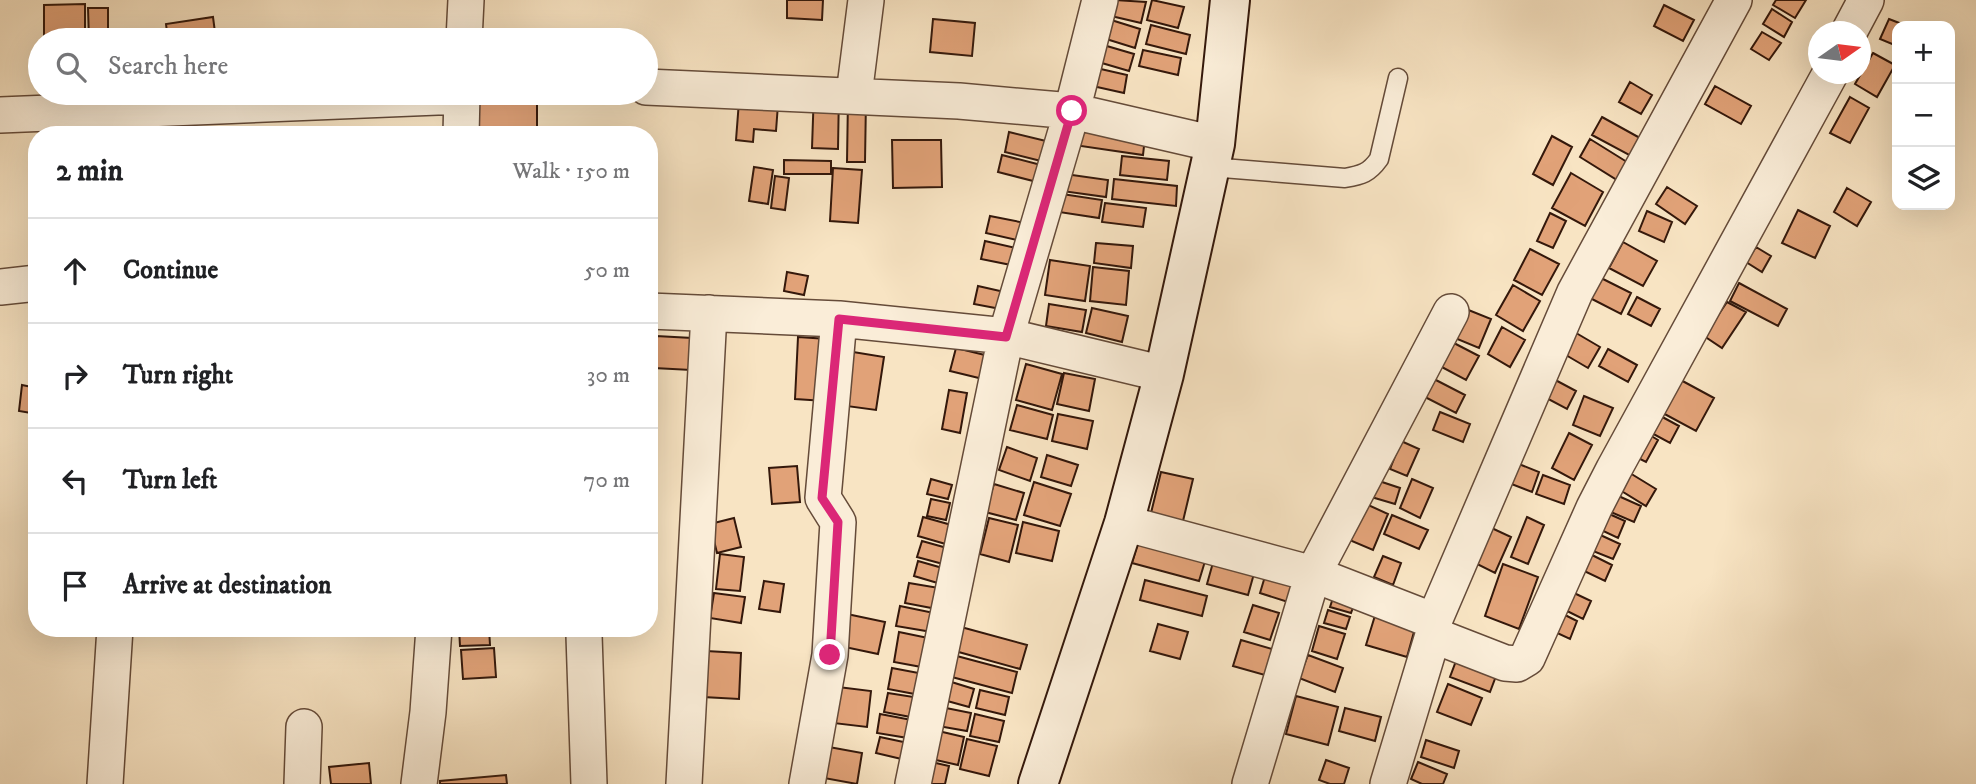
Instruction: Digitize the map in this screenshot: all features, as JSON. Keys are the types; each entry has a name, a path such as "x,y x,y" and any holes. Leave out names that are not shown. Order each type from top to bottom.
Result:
{"street":[{"path":"465,28 466,0"},
{"path":"854,95 866,0"},
{"path":"913,784 1006,337 1072,111 1100,0"},
{"path":"1038,784 1124,523 1164,374 1212,156 1230,0"},
{"path":"1388,784 1434,628 1575,292 1734,0"},
{"path":"1856,21 1866,0"},
{"path":"1124,523 1312,574 1505,663 1517,664 1527,658 1614,469 1825,84"},
{"path":"658,87 854,95 1072,111 1212,156"},
{"path":"0,115 220,105"},
{"path":"461,126 462,105"},
{"path":"0,287 28,284"},
{"path":"658,311 839,319 1006,337 1164,374"},
{"path":"1250,784 1312,574 1451,312"},
{"path":"684,784 709,313"},
{"path":"807,784 830,655 838,522 822,498 839,319"},
{"path":"105,784 113,637"},
{"path":"419,784 433,637"},
{"path":"584,637 589,784"},
{"path":"302,784 304,727"}],"lane":[{"path":"1212,156 1345,178 1360,176 1371,170 1379,159 1398,78"}],"building":[{"path":"787,0 823,0 822,20 787,18"},
{"path":"1115,0 1146,2 1141,23 1111,16"},
{"path":"1152,0 1184,7 1178,28 1147,20"},
{"path":"1776,0 1806,0 1795,18 1773,5"},
{"path":"85,4 85,28 44,28 44,5"},
{"path":"1664,5 1694,20 1683,41 1654,26"},
{"path":"88,8 108,8 108,28 89,28"},
{"path":"1772,9 1792,22 1784,37 1763,24"},
{"path":"213,17 214,28 166,28 166,24"},
{"path":"933,19 975,23 972,56 930,52"},
{"path":"1108,19 1140,29 1135,48 1103,38"},
{"path":"1889,19 1894,21 1892,21 1892,44 1880,39"},
{"path":"1151,25 1190,35 1186,54 1146,44"},
{"path":"1762,32 1781,43 1769,60 1751,49"},
{"path":"1100,44 1134,54 1129,71 1095,61"},
{"path":"1143,50 1181,58 1178,75 1139,66"},
{"path":"1873,53 1892,63 1892,70 1877,97 1855,84 1871,84"},
{"path":"1092,67 1127,75 1124,93 1088,85"},
{"path":"1630,82 1652,95 1641,114 1619,102"},
{"path":"1715,86 1751,106 1741,124 1705,104"},
{"path":"740,88 779,91 776,131 754,129 753,142 736,140"},
{"path":"814,90 839,91 838,149 812,148"},
{"path":"1850,97 1869,108 1850,143 1830,133"},
{"path":"848,98 866,99 865,162 847,162"},
{"path":"474,105 537,105 537,126 473,126"},
{"path":"1602,117 1640,138 1631,156 1592,135"},
{"path":"1077,127 1145,137 1143,155 1074,145"},
{"path":"1009,132 1046,141 1041,161 1005,152"},
{"path":"1552,136 1572,147 1553,185 1533,174"},
{"path":"1590,139 1627,162 1617,180 1580,157"},
{"path":"892,140 941,140 942,187 893,188"},
{"path":"1002,155 1041,165 1037,182 998,172"},
{"path":"1122,156 1169,161 1167,180 1120,175"},
{"path":"784,160 831,161 831,174 784,174"},
{"path":"754,167 773,170 768,204 749,201"},
{"path":"833,168 862,170 858,223 830,221"},
{"path":"1571,173 1603,192 1585,226 1552,208"},
{"path":"1065,174 1108,180 1106,197 1062,191"},
{"path":"775,176 789,178 785,210 771,208"},
{"path":"1114,179 1177,186 1176,206 1112,199"},
{"path":"1667,187 1697,206 1685,224 1656,204"},
{"path":"1847,188 1871,202 1857,226 1834,212"},
{"path":"1062,194 1102,200 1099,218 1059,212"},
{"path":"1105,203 1146,208 1143,227 1102,222"},
{"path":"1798,210 1830,226 1815,258 1782,243"},
{"path":"1647,211 1672,222 1664,242 1639,231"},
{"path":"1550,213 1566,221 1553,248 1537,241"},
{"path":"990,216 1025,223 1021,241 986,233"},
{"path":"985,241 1020,249 1016,266 981,259"},
{"path":"1623,242 1657,261 1643,286 1609,268"},
{"path":"1096,243 1133,246 1131,268 1094,263"},
{"path":"1756,247 1771,256 1762,272 1746,262"},
{"path":"1530,249 1559,264 1542,295 1514,280"},
{"path":"1050,260 1090,266 1085,301 1045,295"},
{"path":"1093,267 1129,271 1126,305 1090,301"},
{"path":"787,272 808,276 804,295 784,291"},
{"path":"1601,278 1631,293 1621,314 1590,298"},
{"path":"1739,283 1787,309 1778,326 1730,301"},
{"path":"1513,285 1540,301 1523,331 1496,315"},
{"path":"978,286 1009,293 1006,310 974,304"},
{"path":"1637,297 1660,309 1651,326 1628,314"},
{"path":"1727,302 1746,312 1722,348 1704,336"},
{"path":"1049,304 1086,310 1082,332 1046,326"},
{"path":"1461,307 1491,319 1479,348 1450,336"},
{"path":"1092,308 1128,316 1122,342 1086,333"},
{"path":"1502,327 1525,340 1510,367 1488,354"},
{"path":"1571,330 1600,347 1588,368 1559,351"},
{"path":"658,336 692,338 691,370 658,368"},
{"path":"798,337 828,339 825,401 795,399"},
{"path":"1450,341 1479,356 1466,380 1438,365"},
{"path":"956,348 989,356 983,379 950,371"},
{"path":"1608,349 1637,365 1628,382 1599,366"},
{"path":"847,351 884,357 876,410 839,405"},
{"path":"1026,364 1062,374 1052,410 1016,400"},
{"path":"1064,373 1095,379 1089,411 1057,404"},
{"path":"1546,375 1576,391 1567,409 1537,393"},
{"path":"1432,378 1465,395 1456,413 1423,396"},
{"path":"1677,378 1714,398 1696,431 1659,411"},
{"path":"22,385 28,386 28,412 19,411"},
{"path":"949,390 967,393 960,433 942,429"},
{"path":"1584,396 1613,408 1600,436 1573,425"},
{"path":"1017,405 1053,415 1047,439 1010,430"},
{"path":"1440,412 1470,424 1463,442 1433,430"},
{"path":"1655,413 1679,426 1670,443 1646,430"},
{"path":"1058,414 1093,421 1087,449 1052,441"},
{"path":"1643,431 1658,440 1646,462 1630,454"},
{"path":"1569,433 1592,445 1574,480 1552,468"},
{"path":"1401,441 1419,449 1407,476 1390,469"},
{"path":"1007,447 1037,458 1030,481 999,470"},
{"path":"1047,455 1078,465 1071,486 1041,477"},
{"path":"1509,460 1539,472 1532,492 1501,480"},
{"path":"797,466 800,502 772,504 769,468"},
{"path":"1625,470 1656,489 1646,506 1615,487"},
{"path":"1161,472 1193,479 1183,521 1151,513"},
{"path":"1543,475 1570,485 1564,504 1536,494"},
{"path":"931,479 952,485 948,499 927,494"},
{"path":"1373,479 1400,488 1395,504 1368,496"},
{"path":"1412,479 1433,488 1420,518 1400,508"},
{"path":"1034,482 1071,494 1060,526 1024,515"},
{"path":"994,484 1024,493 1016,520 985,512"},
{"path":"1614,494 1641,506 1634,522 1606,510"},
{"path":"931,499 950,503 946,520 927,516"},
{"path":"1355,499 1388,514 1373,550 1340,536"},
{"path":"1607,513 1625,521 1618,538 1599,529"},
{"path":"1392,515 1428,530 1419,549 1384,534"},
{"path":"923,517 955,526 949,545 918,536"},
{"path":"1527,517 1544,525 1528,564 1511,557"},
{"path":"734,518 741,547 717,553 710,524"},
{"path":"989,518 1018,525 1009,562 980,554"},
{"path":"1023,522 1059,531 1052,561 1016,553"},
{"path":"1483,524 1511,537 1495,573 1467,559"},
{"path":"1596,533 1620,544 1613,559 1588,549"},
{"path":"1139,539 1206,558 1199,581 1132,563"},
{"path":"922,541 947,548 943,564 917,557"},
{"path":"1588,553 1612,565 1605,581 1580,569"},
{"path":"720,554 744,557 740,591 716,589"},
{"path":"1383,556 1401,563 1393,585 1374,577"},
{"path":"1214,559 1255,570 1248,595 1207,584"},
{"path":"918,561 946,569 941,584 914,576"},
{"path":"1503,564 1538,577 1519,629 1485,616"},
{"path":"1266,573 1294,581 1288,602 1260,593"},
{"path":"1145,580 1207,596 1202,616 1140,600"},
{"path":"764,581 784,584 780,612 759,609"},
{"path":"909,583 945,589 942,610 905,603"},
{"path":"714,593 745,597 741,623 710,618"},
{"path":"1574,593 1591,601 1583,619 1565,610"},
{"path":"1334,595 1355,602 1351,613 1330,607"},
{"path":"1253,605 1279,613 1270,640 1244,632"},
{"path":"900,606 934,613 932,632 896,626"},
{"path":"1377,609 1417,621 1407,657 1366,645"},
{"path":"1328,610 1350,617 1346,629 1324,623"},
{"path":"847,614 885,622 878,654 840,646"},
{"path":"1563,614 1577,621 1570,639 1555,632"},
{"path":"1158,624 1188,632 1180,659 1150,651"},
{"path":"1319,626 1345,634 1337,659 1312,651"},
{"path":"961,627 1027,645 1020,669 955,651"},
{"path":"899,632 933,639 927,668 894,662"},
{"path":"460,637 490,637 490,645 460,646"},
{"path":"1241,640 1279,651 1272,677 1233,666"},
{"path":"494,648 496,677 463,679 461,650"},
{"path":"706,651 741,653 739,699 703,697"},
{"path":"1459,653 1499,668 1490,692 1450,677"},
{"path":"953,655 1017,672 1012,693 948,676"},
{"path":"1308,655 1343,668 1335,692 1299,678"},
{"path":"892,668 924,674 920,695 888,689"},
{"path":"945,680 974,689 969,707 940,699"},
{"path":"1448,684 1482,698 1471,725 1437,712"},
{"path":"838,687 871,691 867,727 833,723"},
{"path":"980,690 1009,697 1005,715 976,708"},
{"path":"888,693 920,698 916,718 884,712"},
{"path":"1296,696 1338,707 1328,745 1286,734"},
{"path":"941,707 971,713 967,731 938,726"},
{"path":"1345,708 1381,717 1375,741 1339,731"},
{"path":"880,714 917,721 914,739 877,733"},
{"path":"975,714 1004,721 999,742 970,736"},
{"path":"934,730 964,737 958,765 927,758"},
{"path":"880,737 913,744 910,761 876,753"},
{"path":"967,739 997,746 989,776 960,769"},
{"path":"1426,740 1459,751 1454,768 1421,757"},
{"path":"829,747 862,753 857,784 824,778"},
{"path":"1326,760 1349,768 1344,784 1330,784 1319,780"},
{"path":"927,761 949,766 945,784 923,784"},
{"path":"1418,762 1447,774 1443,784 1422,784 1411,779"},
{"path":"369,763 371,784 331,784 329,767"},
{"path":"506,775 507,784 440,784 440,781"}],"route":[{"path":"830,655 838,522 822,498 839,319 1006,337 1072,111"}]}
